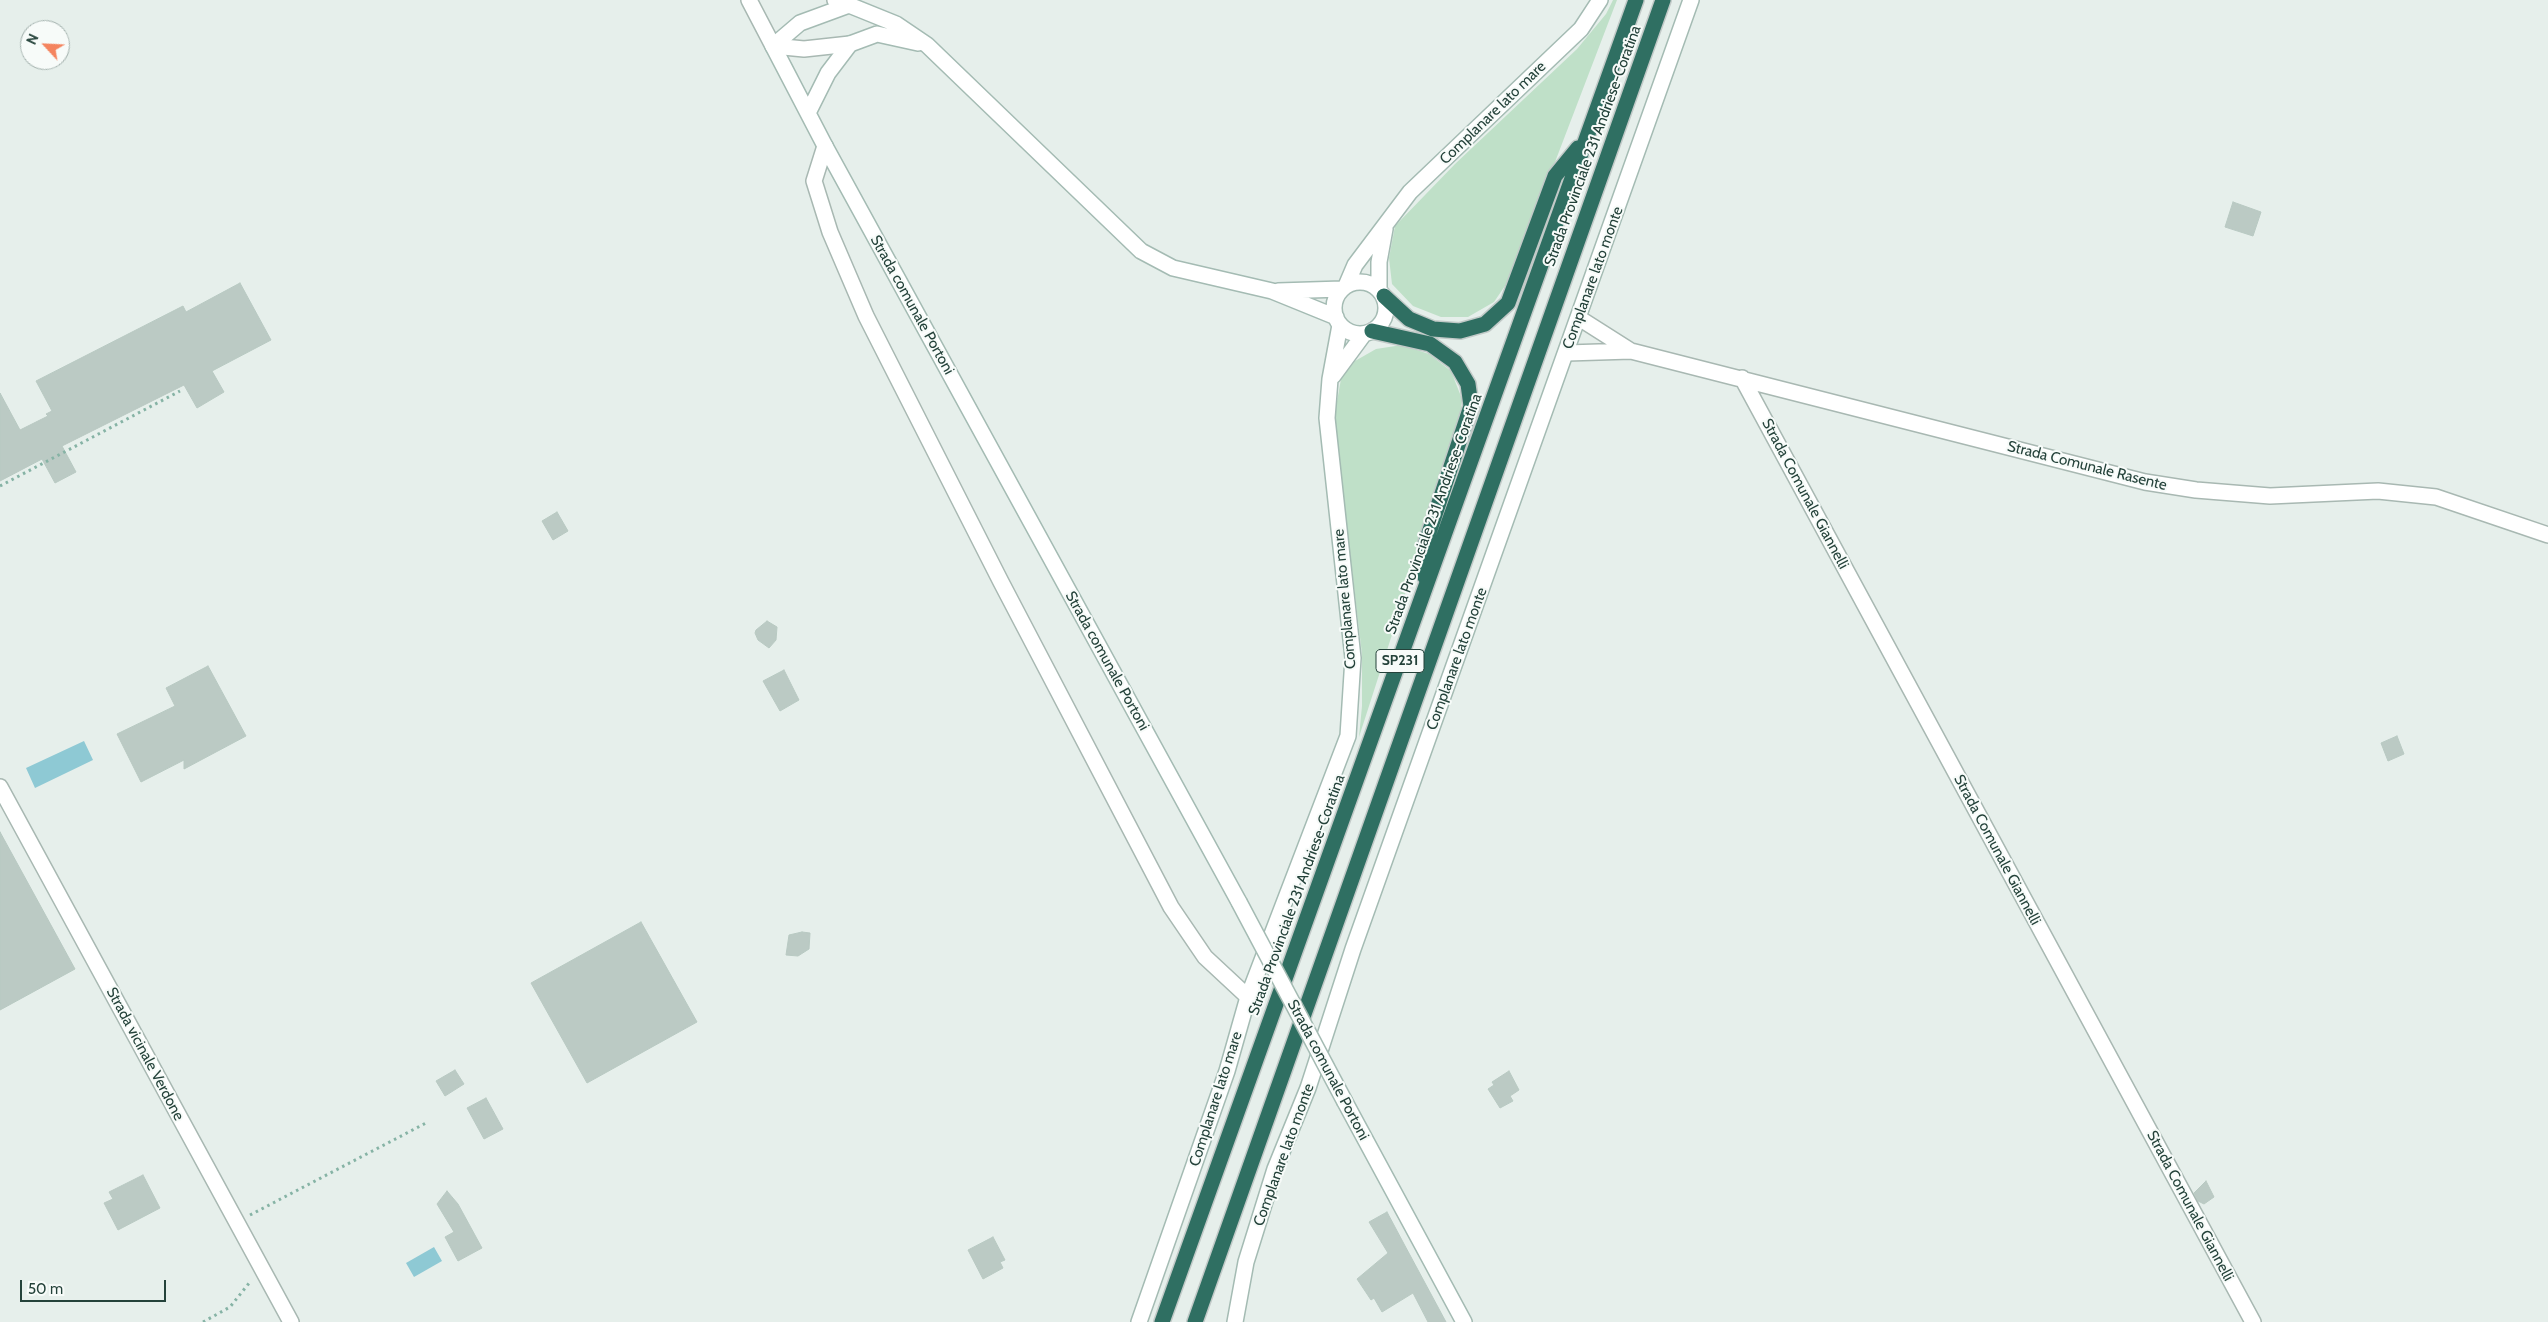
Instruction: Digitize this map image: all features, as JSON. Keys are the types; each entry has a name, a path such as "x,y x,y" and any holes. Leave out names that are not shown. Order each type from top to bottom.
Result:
{"highway":[{"name":"Strada Provinciale 231 Andriese-Coratina","path":"1162,1322 1636,0"},
{"name":"Strada Provinciale 231 Andriese-Coratina","path":"1195,1322 1663,0"},
{"path":"1382,293 1409,319 1433,329 1460,331 1485,324 1508,303 1555,176 1586,139"},
{"path":"1368,332 1430,344 1455,362 1468,384 1471,406 1426,542 1424,595"}],"street":[{"name":"Strada comunale Portoni","path":"749,0 825,146 1239,902 1464,1322"},
{"path":"835,0 896,24 927,45 1141,251 1173,268 1272,291 1338,321 1355,334 1368,332"},
{"name":"Complanare lato mare","path":"1344,288 1355,265 1410,192 1581,29 1600,0"},
{"name":"Complanare lato monte","path":"1236,1322 1246,1262 1275,1169 1308,1088 1357,939 1692,0"},
{"path":"773,46 800,23 849,6"},
{"path":"773,46 804,49 850,44 877,34 927,45"},
{"path":"808,113 828,73 850,44"},
{"path":"825,146 814,181 830,232 870,325 996,574 1171,907 1205,958 1248,997"},
{"name":"Complanare lato mare","path":"1382,293 1379,262 1386,225"},
{"path":"1272,291 1344,288 1360,281 1367,282 1382,293 1386,312 1384,320 1368,332 1330,379"},
{"path":"1338,321 1335,302 1344,288"},
{"path":"1579,318 1631,351"},
{"name":"Complanare lato mare","path":"1139,1322 1227,1071 1248,997 1272,930 1299,868 1343,752 1350,720 1353,658 1327,418 1338,321"},
{"path":"1567,352 1631,351"},
{"name":"Strada Comunale Rasente","path":"1631,351 2144,482 2196,490 2270,496 2378,491 2436,497 2548,535"},
{"name":"Strada Comunale Giannelli","path":"1742,378 2253,1322"},
{"name":"Strada vicinale Verdone","path":"0,786 290,1322"}],"path":[{"path":"0,486 180,391"},
{"path":"236,1222 426,1123"},
{"path":"203,1322 230,1306 261,1268"}],"green space":[{"path":"1613,0 1617,0 1511,277 1494,302 1468,317 1441,317 1413,306 1392,284 1389,258 1395,226 1455,164 1577,49 1606,14"},
{"path":"1402,345 1429,354 1451,371 1462,399 1459,427 1359,737 1362,706 1362,654 1334,418 1341,379 1355,361 1376,349"}],"water":[{"path":"84,741 93,760 35,788 26,768"},
{"path":"434,1247 442,1261 414,1277 406,1263"}],"building":[{"path":"2233,202 2261,212 2253,236 2225,227"},
{"path":"240,283 271,340 212,371 224,392 197,408 184,385 62,446 76,472 55,483 42,459 0,481 0,393 20,430 48,416 46,414 52,411 36,381 183,306 186,312"},
{"path":"557,512 568,531 553,540 542,521"},
{"path":"767,621 777,627 776,640 769,648 758,640 755,633"},
{"path":"208,666 246,736 184,769 184,760 141,782 117,734 175,706 166,688"},
{"path":"784,670 799,700 780,711 763,681"},
{"path":"2397,736 2404,754 2388,761 2381,743"},
{"path":"0,832 75,969 0,1010"},
{"path":"641,922 697,1022 587,1083 531,983"},
{"path":"802,932 810,933 809,949 798,956 786,955 789,935"},
{"path":"455,1070 464,1084 445,1096 436,1081"},
{"path":"1509,1071 1519,1090 1510,1096 1513,1101 1500,1108 1488,1089 1494,1085 1492,1082"},
{"path":"486,1098 503,1129 484,1139 467,1108"},
{"path":"143,1175 160,1208 118,1230 104,1203 113,1199 109,1192"},
{"path":"2206,1181 2214,1197 2204,1204 2198,1201 2194,1193"},
{"path":"447,1191 458,1204 482,1248 458,1261 445,1237 454,1232 437,1204"},
{"path":"1387,1212 1446,1322 1428,1322 1413,1293 1382,1312 1374,1298 1371,1300 1357,1279 1388,1253 1369,1222"},
{"path":"993,1237 1005,1260 1000,1262 1003,1268 983,1279 968,1250"}]}
